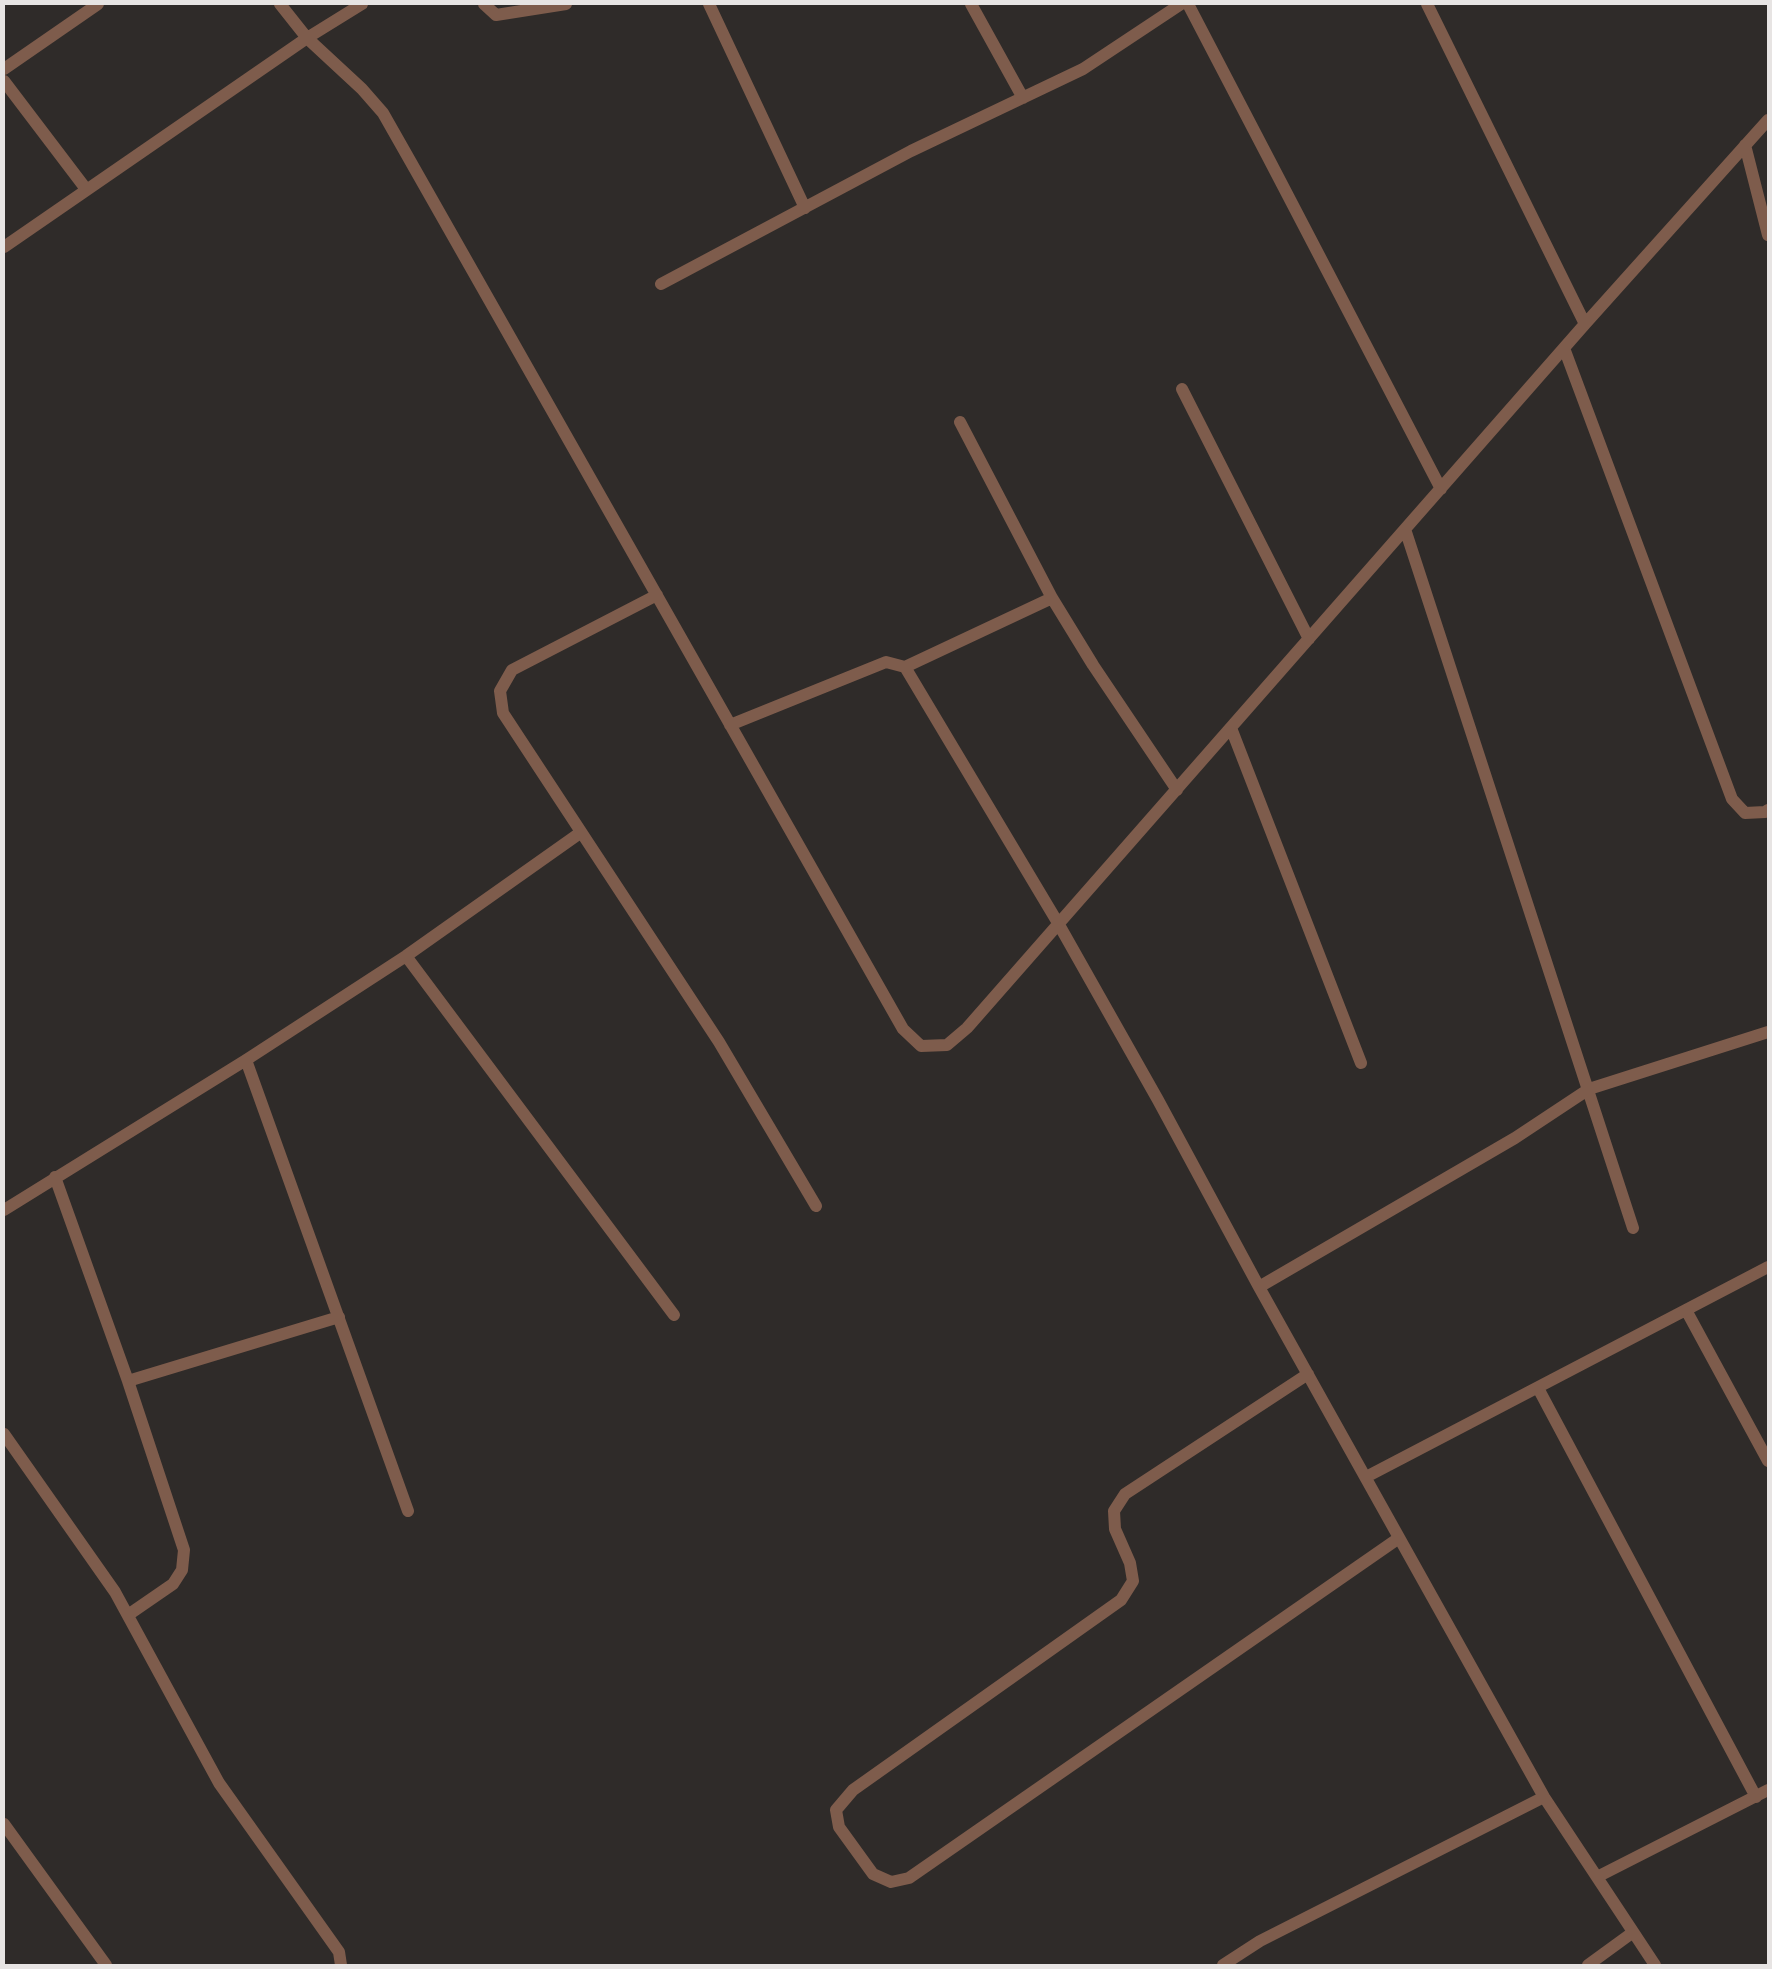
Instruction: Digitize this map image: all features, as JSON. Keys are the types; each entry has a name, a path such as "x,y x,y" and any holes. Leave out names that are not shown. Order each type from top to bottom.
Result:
{"street":[{"path":"4,69 98,4"},
{"path":"280,4 307,38 362,88 383,113 903,1029 921,1046 947,1044 967,1028 1585,324 1768,120"},
{"path":"4,247 307,38 362,4"},
{"path":"484,4 496,15 566,4"},
{"path":"709,4 805,208"},
{"path":"971,4 1023,98"},
{"path":"661,284 912,152 1083,69 1181,4"},
{"path":"1188,4 1441,489"},
{"path":"1427,4 1585,324"},
{"path":"4,81 86,189"},
{"path":"1745,145 1768,235"},
{"path":"1564,348 1732,799 1746,813 1765,812 1768,810"},
{"path":"1182,389 1309,639"},
{"path":"960,422 1052,598 1093,665 1177,790"},
{"path":"1405,529 1633,1228"},
{"path":"657,595 512,670 500,691 503,713 719,1042 816,1206"},
{"path":"730,725 886,662 905,667 1052,598"},
{"path":"905,667 1058,923 1158,1100 1258,1287 1544,1797 1632,1933 1655,1965"},
{"path":"1231,728 1361,1063"},
{"path":"4,1210 246,1060 406,956 580,833"},
{"path":"406,956 674,1315"},
{"path":"1258,1287 1515,1138 1589,1089 1768,1032"},
{"path":"246,1060 408,1511"},
{"path":"55,1177 128,1381 184,1550 182,1570 173,1584 128,1615"},
{"path":"1366,1477 1768,1268"},
{"path":"1686,1310 1768,1461"},
{"path":"128,1381 338,1317"},
{"path":"1308,1374 1125,1494 1114,1510 1115,1529 1130,1563 1134,1581 1121,1600 852,1790 836,1810 839,1827 873,1874 891,1882 909,1878 1400,1538"},
{"path":"1538,1388 1756,1797"},
{"path":"4,1434 115,1592 219,1783 339,1952 341,1965"},
{"path":"1596,1877 1768,1790"},
{"path":"1222,1965 1260,1940 1544,1797"},
{"path":"4,1824 106,1965"},
{"path":"1588,1965 1632,1933"}]}
